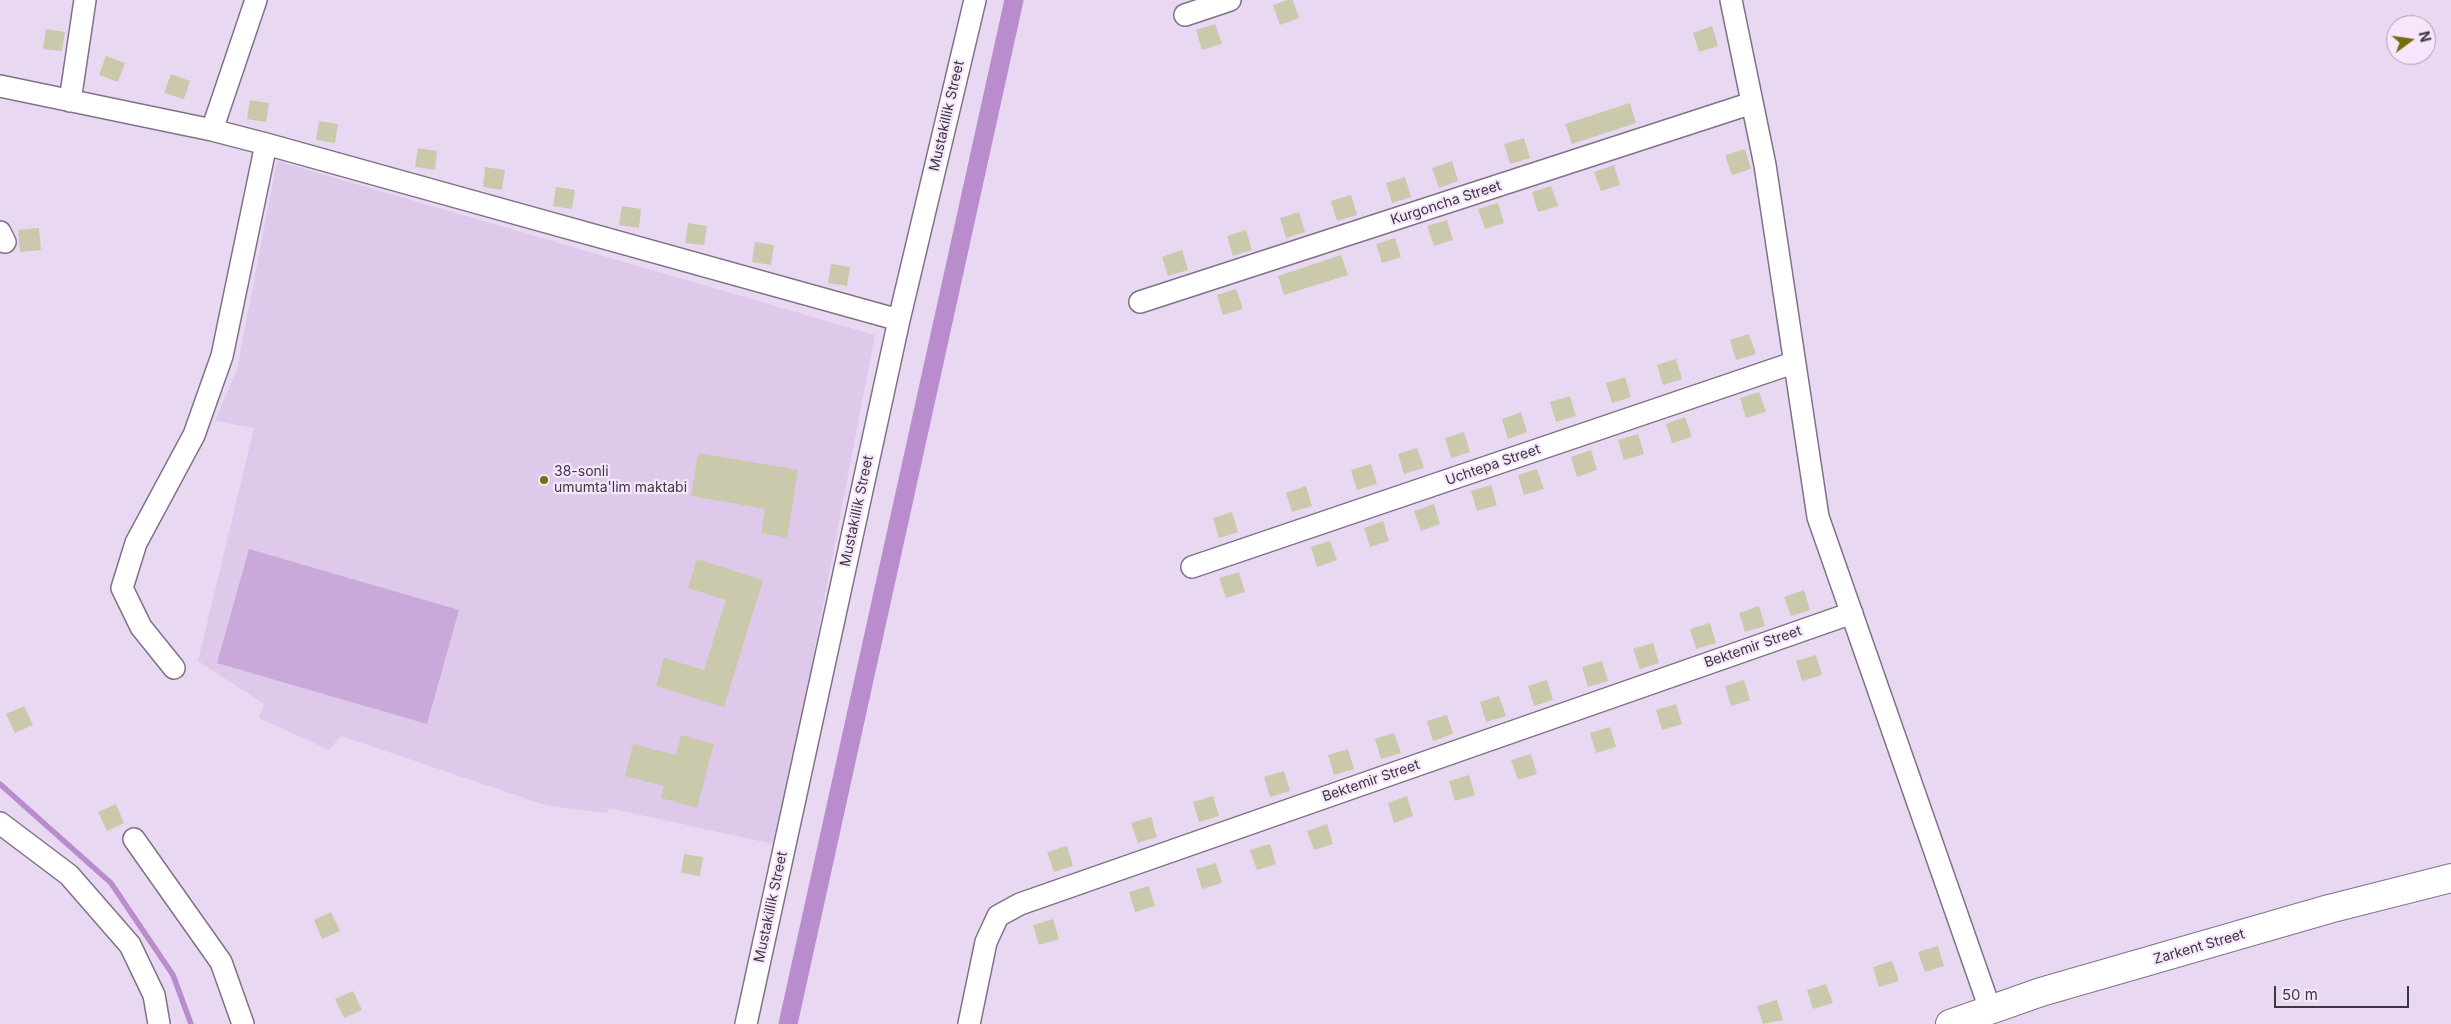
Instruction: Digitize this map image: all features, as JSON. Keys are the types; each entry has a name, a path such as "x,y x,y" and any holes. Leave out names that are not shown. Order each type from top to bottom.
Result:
{"main road":[{"name":"Zarkent Street","path":"1997,1017 2041,992 2329,909 2451,878"},
{"name":"Zarkent Street","path":"1950,1024 2046,1009 2280,942 2451,897"}],"street":[{"path":"70,101 85,0"},
{"path":"212,130 256,0"},
{"name":"Mustakillik Street","path":"746,1024 899,320 975,0"},
{"path":"1185,15 1230,0"},
{"path":"1731,0 1765,165 1793,362 1818,518 1997,1017"},
{"path":"0,86 212,130 266,144 899,320"},
{"name":"Kurgoncha Street","path":"1140,302 1752,103"},
{"path":"174,668 141,627 122,588 136,543 194,435 222,356 266,144"},
{"name":"Uchtepa Street","path":"1192,567 1793,362"},
{"name":"Bektemir Street","path":"969,1024 986,942 998,916 1020,904 1852,613"},
{"path":"0,823 69,875 130,945 154,995 159,1024"},
{"path":"134,839 220,962 243,1024"}],"shaded area":[{"name":"38-sonli umumta'lim maktabi","path":"277,161 875,335 777,845 609,808 607,813 548,806 341,736 329,750 259,718 264,704 198,661 254,428 215,421 237,369"},
{"path":"249,549 459,610 427,724 217,663"}],"building":[{"path":"1293,0 1299,18 1280,25 1273,5"},
{"path":"1215,24 1222,44 1202,50 1196,30"},
{"path":"1712,26 1718,46 1699,52 1693,33"},
{"path":"46,29 65,32 62,51 43,49"},
{"path":"106,56 125,63 118,82 99,75"},
{"path":"171,74 190,81 184,99 164,93"},
{"path":"250,100 269,103 266,122 247,119"},
{"path":"1630,103 1636,123 1572,144 1565,124"},
{"path":"319,121 338,124 335,143 316,140"},
{"path":"1524,138 1530,158 1510,164 1504,144"},
{"path":"418,148 437,151 435,170 415,167"},
{"path":"1745,149 1751,169 1732,175 1725,155"},
{"path":"1452,161 1458,181 1439,188 1432,168"},
{"path":"1614,165 1620,185 1601,191 1594,172"},
{"path":"485,167 505,170 502,190 483,187"},
{"path":"1405,177 1411,197 1392,203 1386,183"},
{"path":"1551,186 1558,206 1538,212 1532,192"},
{"path":"556,187 575,190 572,209 553,206"},
{"path":"1351,195 1357,215 1337,221 1331,201"},
{"path":"1498,203 1504,223 1485,229 1478,209"},
{"path":"622,206 641,209 639,228 619,225"},
{"path":"1299,212 1305,232 1286,238 1280,218"},
{"path":"1447,220 1453,240 1434,246 1427,226"},
{"path":"688,223 707,226 704,245 685,243"},
{"path":"39,228 41,250 20,252 18,230"},
{"path":"1246,230 1252,250 1233,256 1227,236"},
{"path":"1395,238 1401,257 1382,263 1376,244"},
{"path":"755,242 774,245 771,265 752,262"},
{"path":"1182,250 1188,270 1168,276 1162,257"},
{"path":"1341,255 1348,275 1284,295 1278,276"},
{"path":"831,264 850,267 847,286 828,283"},
{"path":"1236,289 1243,309 1223,315 1217,295"},
{"path":"1749,334 1756,354 1736,360 1730,340"},
{"path":"1676,359 1682,379 1663,385 1657,365"},
{"path":"1625,377 1631,397 1612,403 1606,383"},
{"path":"1759,392 1766,412 1746,418 1740,398"},
{"path":"1570,396 1576,416 1556,422 1550,402"},
{"path":"1521,412 1527,432 1508,439 1502,419"},
{"path":"1685,417 1692,437 1672,443 1666,424"},
{"path":"1464,432 1470,452 1451,458 1445,438"},
{"path":"1638,434 1644,454 1624,460 1618,440"},
{"path":"1417,448 1424,468 1404,474 1398,454"},
{"path":"1591,450 1597,470 1577,477 1571,457"},
{"path":"698,453 798,470 787,538 761,533 765,509 691,496"},
{"path":"1371,464 1377,484 1357,490 1351,470"},
{"path":"1537,469 1544,489 1524,495 1518,475"},
{"path":"1491,485 1497,505 1477,511 1471,491"},
{"path":"1306,486 1312,506 1292,512 1286,493"},
{"path":"1434,504 1440,524 1421,531 1414,511"},
{"path":"1232,512 1238,532 1219,538 1213,518"},
{"path":"1383,521 1389,541 1370,547 1364,528"},
{"path":"1330,541 1337,560 1317,567 1311,547"},
{"path":"697,559 763,580 724,707 656,686 664,658 704,670 726,600 688,588"},
{"path":"1239,572 1245,592 1226,598 1219,578"},
{"path":"1804,590 1810,610 1791,616 1784,597"},
{"path":"1759,606 1765,626 1745,632 1739,613"},
{"path":"1710,623 1716,643 1696,649 1690,629"},
{"path":"1653,643 1659,663 1640,669 1633,649"},
{"path":"1816,655 1822,675 1802,681 1796,661"},
{"path":"1602,661 1608,681 1588,687 1582,667"},
{"path":"1547,680 1553,700 1534,706 1528,686"},
{"path":"1744,680 1750,700 1731,706 1725,686"},
{"path":"1499,696 1506,716 1486,722 1480,702"},
{"path":"1676,704 1682,724 1662,730 1656,710"},
{"path":"24,706 33,725 15,733 6,714"},
{"path":"1447,715 1453,734 1433,741 1427,721"},
{"path":"1610,727 1616,747 1596,753 1590,733"},
{"path":"1394,733 1401,753 1381,759 1375,739"},
{"path":"681,735 714,744 697,808 661,798 664,786 625,776 633,744 676,755"},
{"path":"1348,749 1354,769 1334,775 1328,755"},
{"path":"1531,754 1537,774 1518,780 1511,760"},
{"path":"1284,771 1290,791 1270,797 1264,777"},
{"path":"1469,775 1475,795 1455,801 1449,781"},
{"path":"1213,796 1219,816 1199,822 1193,802"},
{"path":"1407,796 1413,816 1394,823 1388,803"},
{"path":"116,804 124,823 107,831 98,812"},
{"path":"1151,817 1157,837 1138,843 1131,823"},
{"path":"1327,824 1333,844 1314,850 1307,831"},
{"path":"1270,844 1276,864 1257,870 1250,850"},
{"path":"1067,846 1073,866 1054,872 1047,852"},
{"path":"684,854 703,857 700,876 681,873"},
{"path":"1216,863 1222,883 1202,889 1196,869"},
{"path":"1149,886 1155,906 1135,912 1129,892"},
{"path":"331,912 340,931 322,939 314,920"},
{"path":"1053,919 1059,939 1039,945 1033,925"},
{"path":"1938,946 1944,966 1925,972 1918,952"},
{"path":"1892,961 1899,981 1879,987 1873,967"},
{"path":"1826,984 1833,1003 1813,1009 1807,990"},
{"path":"353,991 362,1010 344,1018 335,999"},
{"path":"1777,1000 1783,1020 1763,1024 1757,1006"}],"waterway":[{"path":"788,1024 1014,0"},
{"path":"0,784 111,883 173,975 191,1024"}],"place":[{"name":"38-sonli umumta'lim maktabi","path":"544,480"}]}
